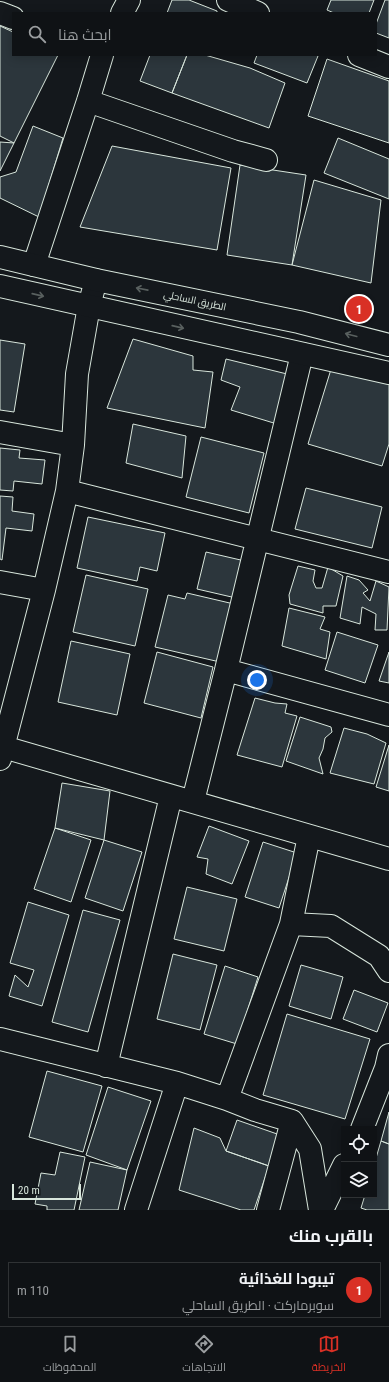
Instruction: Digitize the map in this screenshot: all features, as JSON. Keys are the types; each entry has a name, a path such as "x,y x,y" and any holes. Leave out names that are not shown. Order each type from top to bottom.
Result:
{"main road":[{"path":"123,12 129,0"},
{"path":"228,0 256,12"},
{"path":"0,13 12,18"},
{"path":"34,265 102,56"},
{"path":"362,56 389,67"},
{"path":"88,101 266,160"},
{"name":"الطريق الساحلي","path":"0,257 96,280 299,322 389,345"},
{"path":"96,280 88,306 77,374 73,445 67,491 44,590 1,751 193,801 389,859"},
{"path":"0,286 389,373"},
{"path":"193,801 302,354"},
{"path":"0,432 73,445"},
{"path":"67,491 389,572"},
{"path":"0,582 44,590"},
{"path":"226,670 389,715"},
{"path":"106,1066 171,796"},
{"path":"227,1099 292,924 309,836"},
{"path":"292,924 331,926 380,956 389,971"},
{"path":"0,1039 177,1083 292,1121 310,1149 321,1210"},
{"path":"363,1126 386,1068 389,1055"},
{"path":"136,1210 177,1083"},
{"path":"268,1210 292,1121"},
{"path":"321,1210 341,1171"}],"building":[{"path":"172,0 189,0 217,11 217,12 167,12"},
{"path":"331,0 374,0 369,12 332,12 327,10"},
{"path":"385,0 389,0 389,38 377,33 377,21"},
{"path":"0,26 12,32 12,56 58,56 14,143 0,136"},
{"path":"150,56 187,56 172,93 140,81"},
{"path":"187,56 208,56 250,68 285,83 269,128 172,93"},
{"path":"257,56 318,56 307,83 254,63"},
{"path":"327,59 389,81 389,143 308,116"},
{"path":"33,126 63,138 39,217 0,198 0,177 16,172"},
{"path":"338,138 389,159 389,199 324,173"},
{"path":"0,142 14,143 0,171"},
{"path":"112,146 231,168 217,250 80,227"},
{"path":"240,165 306,175 292,265 227,255"},
{"path":"314,180 381,200 371,283 292,265"},
{"path":"133,339 193,356 193,370 213,372 205,428 107,408"},
{"path":"0,340 25,344 14,412 0,410"},
{"path":"226,359 287,374 277,424 231,410 240,387 221,380"},
{"path":"332,366 389,383 389,444 382,466 308,444"},
{"path":"133,424 186,436 182,478 126,463"},
{"path":"201,437 264,453 249,513 186,497"},
{"path":"0,448 20,450 19,458 45,460 42,484 14,481 13,491 0,490"},
{"path":"306,488 382,507 372,548 295,529"},
{"path":"0,496 13,497 12,511 34,514 32,531 6,528 2,560 0,559"},
{"path":"88,517 165,533 157,571 140,567 137,581 77,568"},
{"path":"206,552 245,561 236,598 197,589"},
{"path":"298,566 315,570 313,581 316,588 322,588 328,567 343,576 336,606 323,606 323,613 290,604 289,595"},
{"path":"86,575 148,589 135,646 73,632"},
{"path":"347,576 359,580 368,590 363,593 370,601 376,581 389,587 387,630 375,630 376,614 362,607 360,624 340,618"},
{"path":"187,593 234,604 220,662 155,647 168,595 185,599"},
{"path":"289,608 325,617 320,629 330,632 326,659 282,646"},
{"path":"337,632 378,645 365,683 325,670"},
{"path":"71,641 130,654 117,715 58,702"},
{"path":"157,652 213,667 201,718 144,703"},
{"path":"389,652 389,683 379,681"},
{"path":"255,698 275,703 287,704 285,713 297,716 282,767 237,755"},
{"path":"300,717 331,727 332,732 325,738 323,749 319,758 323,774 286,761"},
{"path":"344,728 367,734 386,743 374,784 330,773"},
{"path":"389,745 389,791 376,787"},
{"path":"62,783 110,791 104,840 55,828"},
{"path":"209,826 249,841 232,884 206,874 208,859 197,857"},
{"path":"55,828 91,840 71,902 34,889"},
{"path":"104,840 142,852 123,911 85,898"},
{"path":"263,842 297,853 279,908 245,897"},
{"path":"187,887 237,899 224,951 174,939"},
{"path":"28,902 69,915 42,1006 9,996 15,975 28,987 34,970 10,963"},
{"path":"83,910 120,920 88,1032 52,1022"},
{"path":"173,954 217,965 200,1030 157,1019"},
{"path":"301,965 343,977 331,1019 289,1006"},
{"path":"225,966 258,977 237,1044 204,1034"},
{"path":"354,990 388,1003 377,1032 343,1019"},
{"path":"287,1014 370,1039 345,1119 263,1095"},
{"path":"47,1071 102,1086 83,1152 29,1137"},
{"path":"108,1087 151,1101 127,1170 86,1155"},
{"path":"389,1112 389,1144 381,1141"},
{"path":"237,1120 280,1135 269,1166 226,1151"},
{"path":"194,1128 220,1138 226,1151 269,1166 254,1210 241,1210 179,1190"},
{"path":"381,1141 389,1144 389,1210 367,1210 361,1208 364,1198 377,1198 377,1155"},
{"path":"60,1152 85,1157 74,1210 47,1210 47,1206 35,1204 41,1173 55,1175"},
{"path":"90,1162 127,1170 118,1210 79,1210"}],"place":[{"name":"تيبودا للغذائية","path":"359,309"}]}
